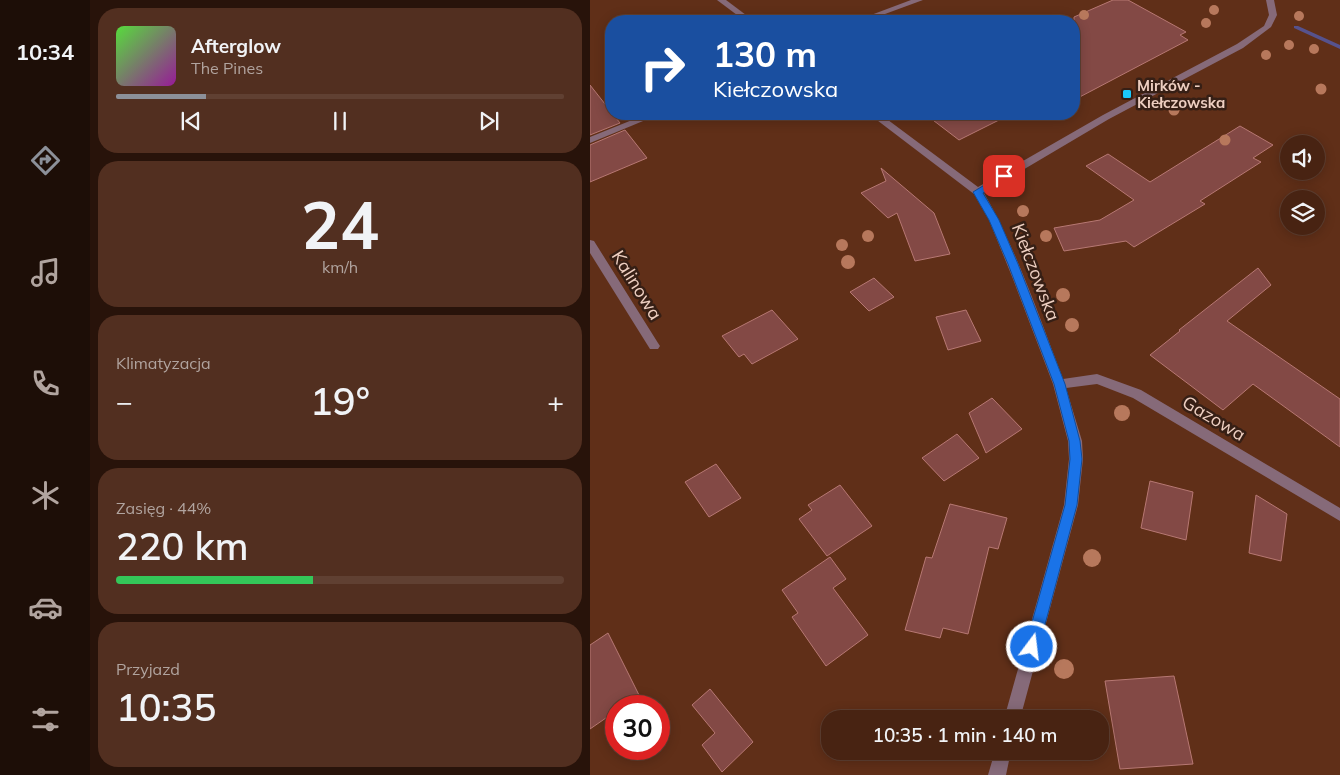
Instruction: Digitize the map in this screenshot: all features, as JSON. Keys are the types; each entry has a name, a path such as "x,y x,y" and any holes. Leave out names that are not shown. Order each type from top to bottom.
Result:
{"street":[{"path":"721,0 742,15"},
{"path":"876,15 919,0"},
{"path":"882,120 978,192 1106,117 1240,46 1267,26 1273,15 1270,0"},
{"path":"590,140 640,120"},
{"name":"Kiełczowska","path":"978,192 994,220 1016,270 1060,384 1074,441 1076,459 1071,505 1014,710"},
{"name":"Kalinowa","path":"590,244 654,346"},
{"name":"Gazowa","path":"1060,384 1097,379 1137,394 1340,515"},
{"path":"997,775 1001,760"}],"building":[{"path":"1113,0 1128,0 1186,32 1180,35 1188,40 1080,97 1079,15"},
{"path":"590,85 605,104 605,120 618,120 620,123 590,135"},
{"path":"933,120 999,120 959,140"},
{"path":"1240,126 1273,145 1253,158 1261,162 1200,201 1205,204 1134,247 1126,241 1064,251 1054,228 1100,220 1134,200 1086,166 1108,154 1150,182"},
{"path":"625,130 647,158 590,182 590,145"},
{"path":"881,168 934,213 950,254 915,261 897,213 888,218 861,193 886,181"},
{"path":"1258,268 1271,285 1227,321 1340,399 1340,447 1253,384 1223,410 1150,355"},
{"path":"874,278 894,297 869,311 850,292"},
{"path":"772,310 798,339 752,364 744,354 739,357 722,336"},
{"path":"966,310 981,341 948,350 936,317"},
{"path":"992,398 1022,429 986,453 969,413"},
{"path":"957,434 979,458 944,481 922,458"},
{"path":"716,464 741,498 709,517 685,482"},
{"path":"1150,481 1193,492 1186,540 1141,528"},
{"path":"840,485 872,526 827,556 799,519 812,510 808,505"},
{"path":"1256,495 1287,514 1281,561 1249,553"},
{"path":"950,504 1007,518 998,549 989,547 968,634 943,628 940,638 905,630 926,557 932,558"},
{"path":"830,557 846,579 833,588 868,635 826,666 792,617 798,613 782,590"},
{"path":"608,633 639,695 605,695 605,719 590,729 590,645"},
{"path":"1174,676 1193,764 1120,769 1105,681"},
{"path":"710,689 753,742 722,772 702,745 715,733 692,705"}],"waterway":[{"path":"1296,27 1340,47"}],"place":[{"name":"Mirków - Kiełczowska","path":"1127,94"}],"route":[{"path":"1004,176 978,192 994,220 1013,264 1060,384 1074,441 1076,459 1071,505 1032,647"}]}
